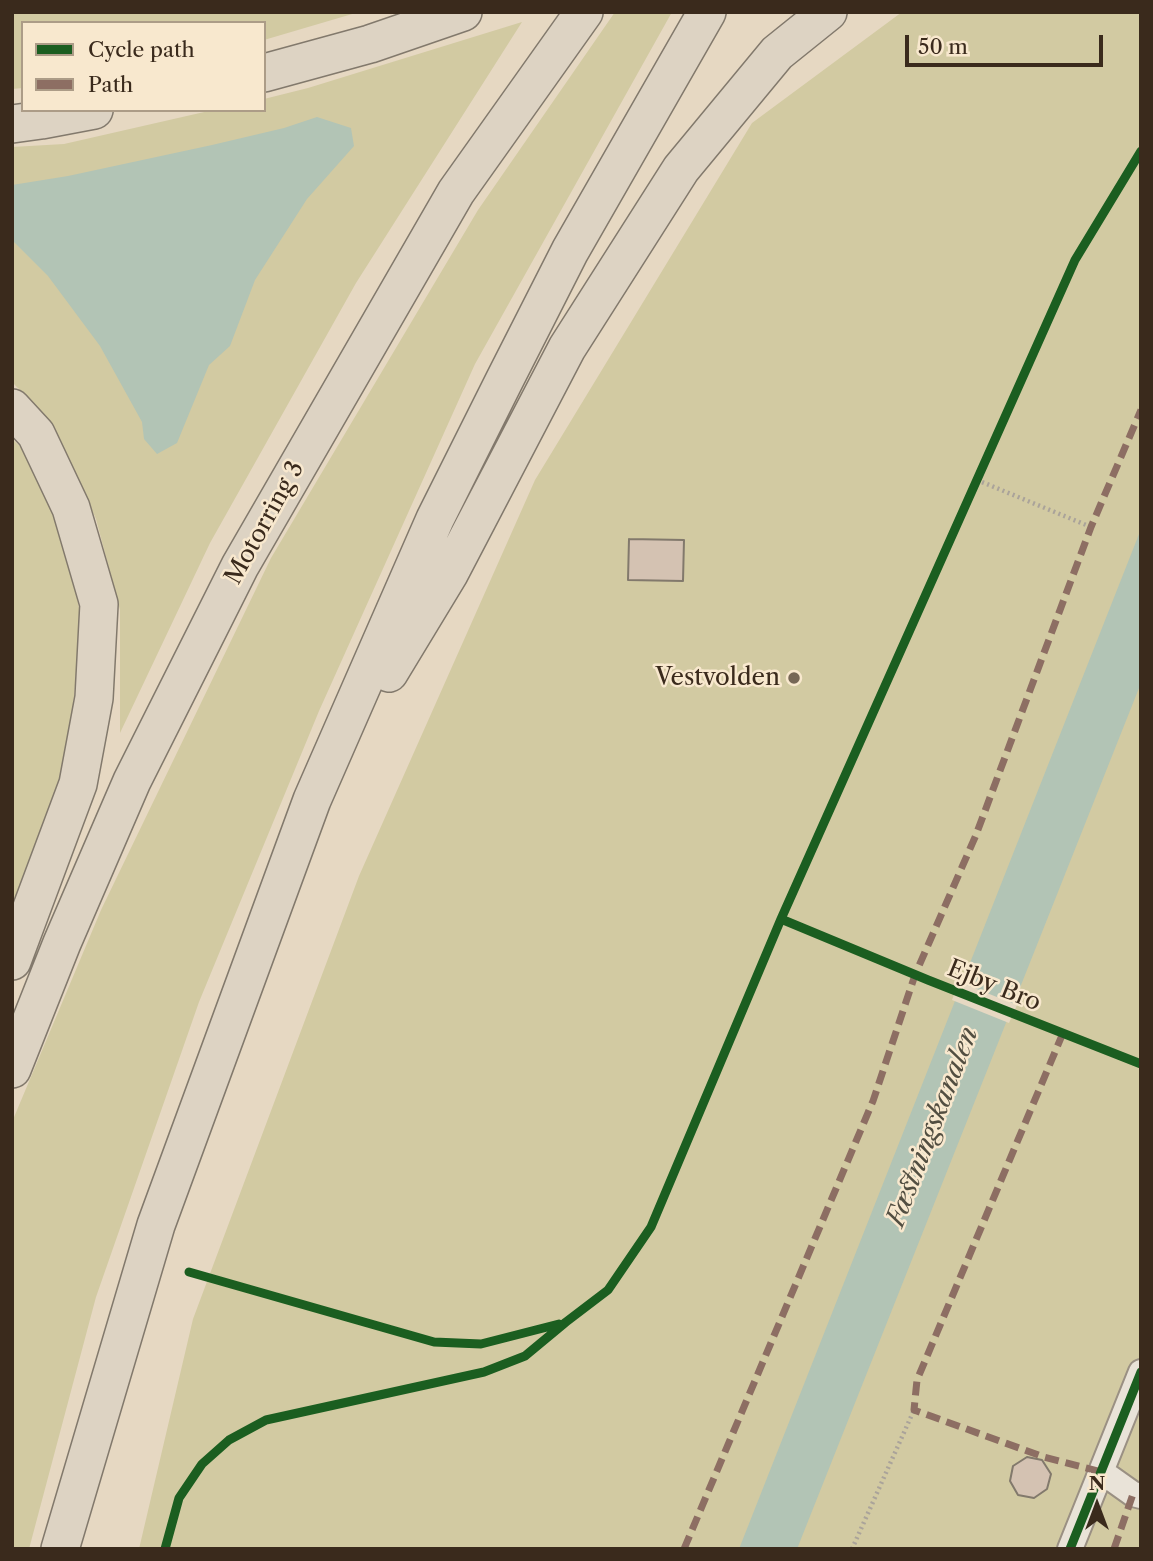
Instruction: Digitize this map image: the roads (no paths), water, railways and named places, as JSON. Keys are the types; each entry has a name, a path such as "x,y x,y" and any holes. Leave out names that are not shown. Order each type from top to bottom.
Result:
{"highway":[{"path":"266,72 370,44 463,12"},
{"name":"Motorring 3","path":"12,1069 62,943 132,781 240,566 456,192 584,12"},
{"path":"60,1549 156,1225 312,800 435,519 504,381 570,251 707,12"},
{"path":"312,800 449,574 568,348 681,169 777,53 828,12"},
{"path":"12,124 83,112"},
{"path":"12,408 36,434 71,508 99,604 94,698 79,784 12,961"}],"street":[{"path":"1070,1549 1141,1372"},
{"path":"1102,1472 1133,1494 1141,1496"}],"water":[{"path":"317,117 351,128 354,146 307,199 255,280 230,346 209,365 177,443 157,454 144,439 142,422 100,346 48,276 12,240 12,185 68,176 212,145 284,128"},
{"name":"Fæstningskanalen","path":"1141,529 1141,683 797,1549 739,1549"}],"place":[{"name":"Vestvolden","path":"794,678"}]}
